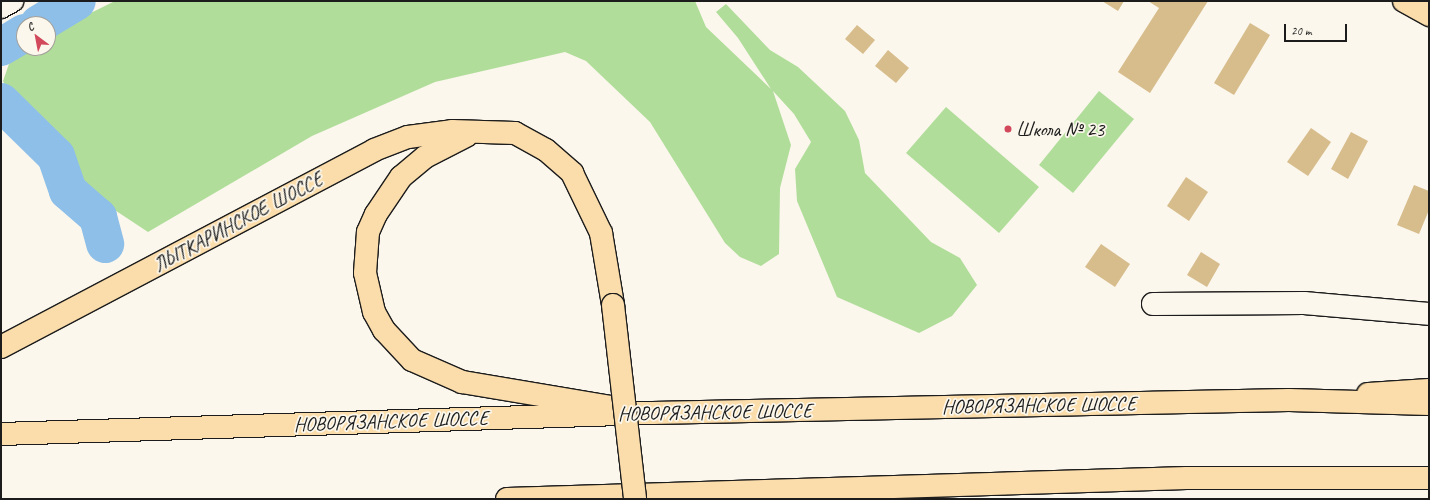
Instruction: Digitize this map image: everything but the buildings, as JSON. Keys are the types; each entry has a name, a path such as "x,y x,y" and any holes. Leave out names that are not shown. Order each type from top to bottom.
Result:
{"main road":[{"path":"1404,1 1429,15"},
{"name":"ЛЫТКАРИНСКОЕ ШОССЕ","path":"485,130 453,141 425,157 401,177 376,214 368,232 365,273 374,312 384,330 412,360 462,382 521,395 652,413"},
{"name":"ЛЫТКАРИНСКОЕ ШОССЕ","path":"1,347 374,150 408,137 485,130 515,133 546,150 572,172 601,233 613,305 635,499"},
{"name":"НОВОРЯЗАНСКОЕ ШОССЕ","path":"1,434 652,413 1289,400 1429,390"},
{"path":"1289,400 1429,404"},
{"path":"507,499 1187,478 1429,478"}],"street":[{"path":"1,7 12,1"},
{"path":"1153,304 1304,303 1429,314"}],"green space":[{"path":"115,1 695,1 706,27 771,89 738,38 716,12 726,4 770,50 798,67 845,111 859,140 865,173 931,242 960,258 977,285 952,316 919,333 837,297 797,201 795,169 811,142 794,114 773,91 791,145 780,188 779,254 761,266 740,257 725,243 650,122 586,61 565,52 435,82 312,136 148,232 95,197 66,152 13,101 3,81 10,61 16,55 56,56 56,30"},
{"path":"1099,91 1134,119 1073,193 1039,165"},
{"path":"946,107 1039,187 999,233 906,153"}],"waterway":[{"path":"52,16 77,1"},
{"path":"1,47 16,38"},
{"path":"1,102 56,156 68,191 98,217 105,244"}],"place":[{"name":"Школа № 23","path":"1008,129"}]}
